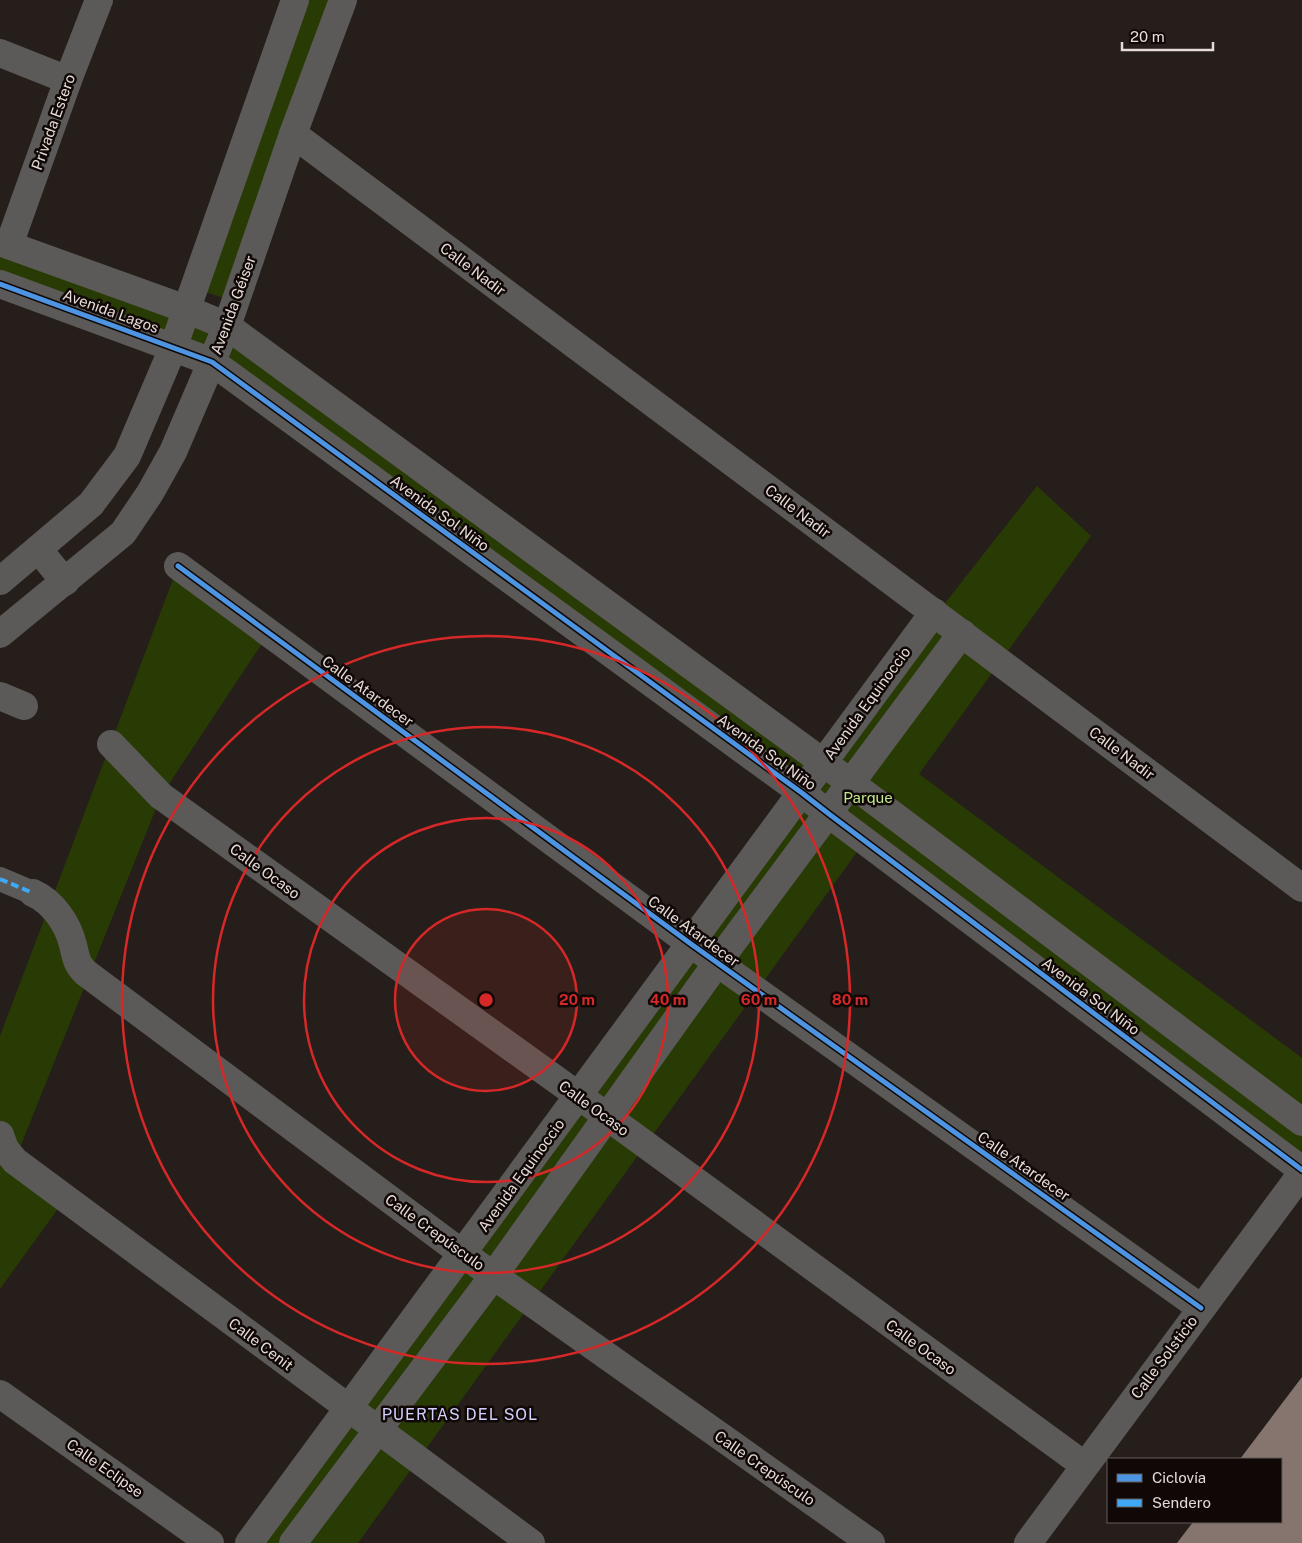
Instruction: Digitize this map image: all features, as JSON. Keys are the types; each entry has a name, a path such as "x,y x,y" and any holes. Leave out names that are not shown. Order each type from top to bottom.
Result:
{"street":[{"name":"Privada Estero","path":"5,244 99,0"},
{"path":"0,581 91,504 127,456 173,348 295,0"},
{"name":"Avenida Géiser","path":"0,634 124,533 150,494 172,452 227,326 293,134 343,0"},
{"path":"0,54 68,80"},
{"name":"Calle Nadir","path":"293,134 1302,888"},
{"name":"Avenida Lagos","path":"5,244 186,309 227,326"},
{"name":"Avenida Lagos","path":"0,284 212,362"},
{"name":"Avenida Sol Niño","path":"227,326 824,763 1302,1122"},
{"name":"Avenida Sol Niño","path":"212,362 802,793 1302,1171"},
{"path":"38,550 65,582"},
{"name":"Calle Atardecer","path":"178,566 717,963 1201,1308"},
{"name":"Avenida Equinoccio","path":"249,1543 934,612"},
{"path":"293,1543 494,1275 717,963 962,633"},
{"name":"Calle Ocaso","path":"111,744 161,796 607,1116 1084,1465"},
{"path":"0,879 33,893"},
{"name":"Calle Crepúsculo","path":"33,893 50,903 68,931 79,967 86,973 463,1254 871,1543"},
{"name":"Calle Cenit","path":"0,1136 5,1149 15,1161 531,1543"},
{"name":"Calle Solsticio","path":"1028,1543 1302,1171"},
{"name":"Calle Eclipse","path":"0,1394 210,1543"}],"green space":[{"path":"309,0 330,0 224,298 203,291"},
{"name":"Parque","path":"0,241 236,333 816,772 883,682 1037,486 1091,536 919,774 1302,1058 1302,1171 857,852 358,1543 245,1543 801,792 212,362 0,285"},
{"path":"178,566 269,633 161,796 15,1160 65,1199 0,1289 0,1036"}],"building":[{"path":"1302,1377 1302,1543 1177,1543 1192,1523 1282,1523 1282,1458 1241,1458"}],"marked path":[{"path":"0,879 33,893"}],"cycle path":[{"path":"0,284 212,362 802,793 1302,1170"},
{"path":"178,566 691,944 1201,1308"}],"district":[{"name":"PUERTAS DEL SOL","path":"460,1414"}]}
